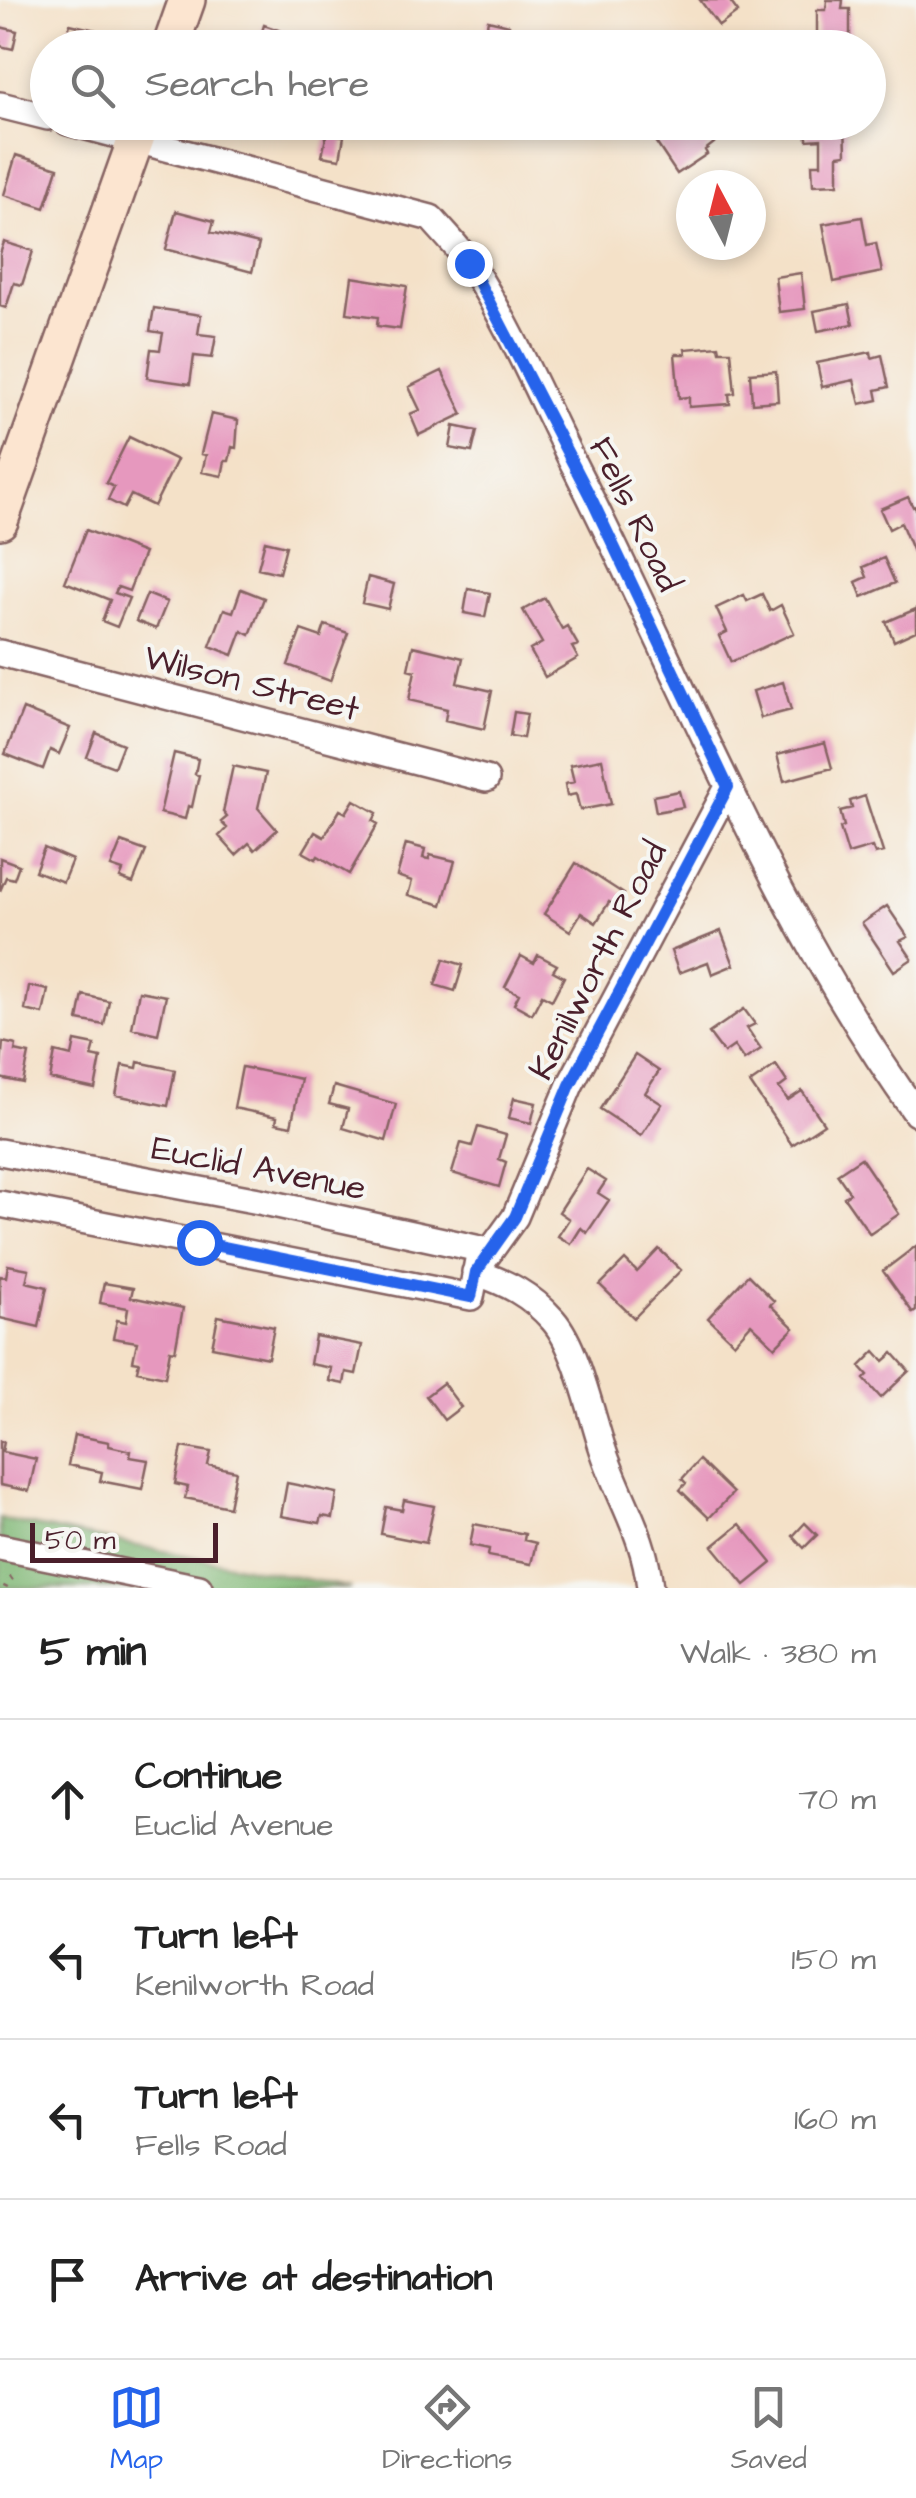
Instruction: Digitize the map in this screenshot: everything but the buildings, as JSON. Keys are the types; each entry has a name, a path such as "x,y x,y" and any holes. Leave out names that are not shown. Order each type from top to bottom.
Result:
{"main road":[{"path":"176,30 187,0"},
{"path":"2,506 136,140"}],"street":[{"path":"0,104 30,112"},
{"name":"Fells Road","path":"169,140 431,218 469,263 592,500 728,787 822,965 880,1062 916,1113"},
{"name":"Wilson Street","path":"0,653 486,778"},
{"name":"Kenilworth Road","path":"476,1272 515,1217 570,1085 728,787"},
{"name":"Euclid Avenue","path":"0,1152 480,1249 476,1272 514,1286 555,1322 576,1366 604,1454 647,1556 650,1588"},
{"path":"0,1204 471,1297 476,1272"},
{"path":"0,1547 199,1588"}],"green space":[{"path":"0,1519 351,1588 0,1588"}],"route":[{"path":"199,1242 471,1297 476,1272 515,1217 570,1085 728,787 592,500 469,263"}]}
